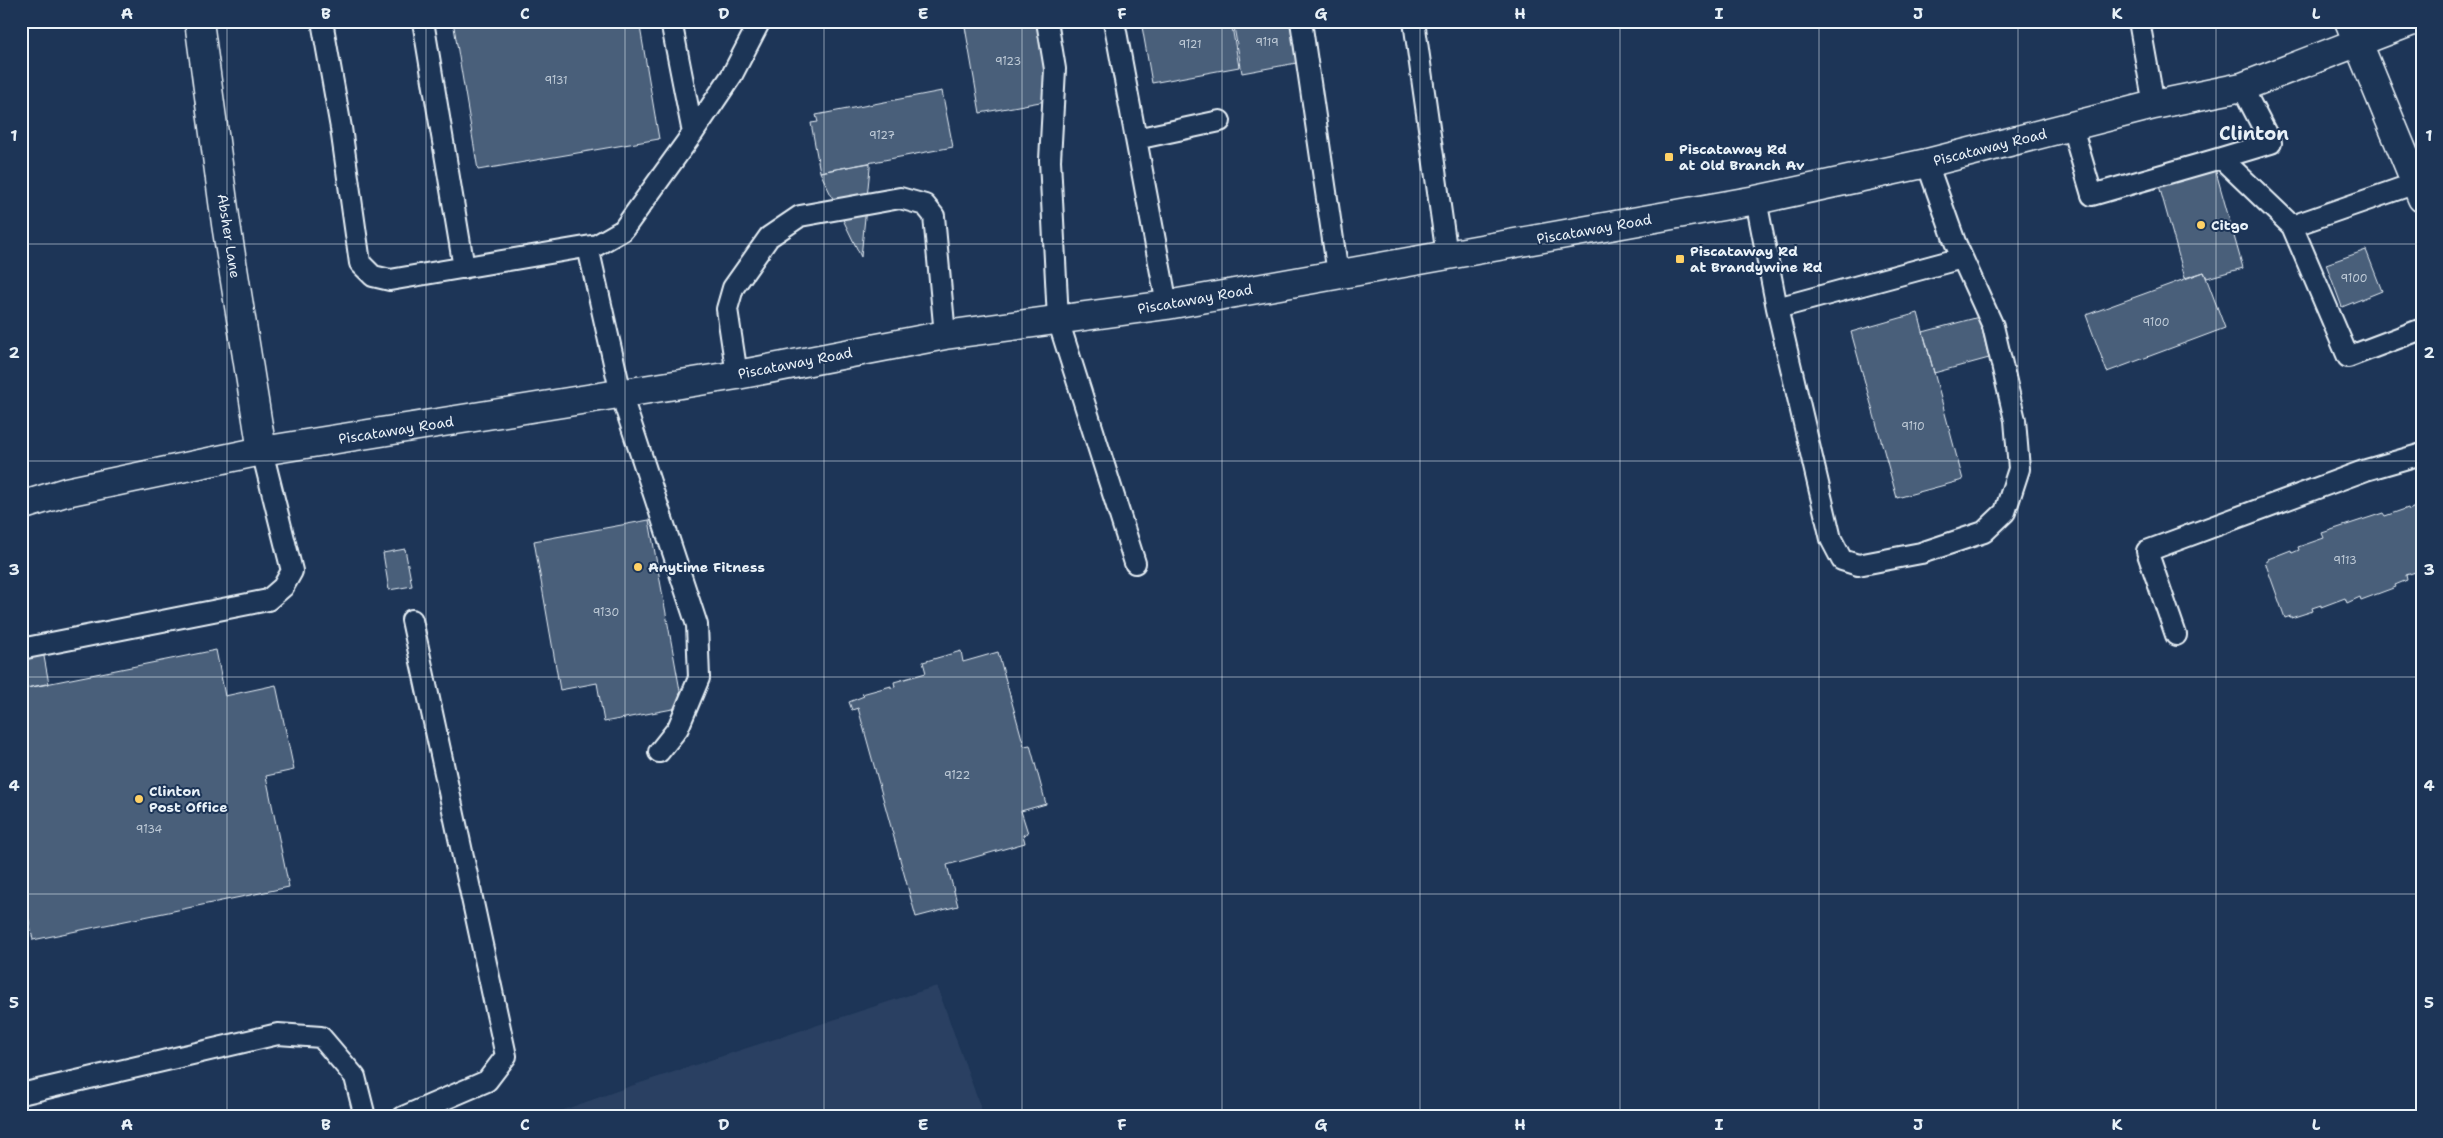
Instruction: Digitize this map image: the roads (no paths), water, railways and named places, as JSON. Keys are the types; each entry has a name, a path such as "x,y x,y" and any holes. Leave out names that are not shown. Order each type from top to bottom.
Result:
{"main road":[{"name":"Absher Lane","path":"199,21 226,224 262,451"},
{"name":"Piscataway Road","path":"21,506 66,492 262,451 736,375 945,335 1167,306 1756,200 1927,162 2154,105 2242,87 2353,31 2413,21"},
{"path":"2353,31 2419,190"}],"lane":[{"path":"322,21 341,128 360,263 373,276 390,280 588,247 596,245 622,230 693,133 732,75 760,21"},
{"path":"423,21 464,268"},
{"path":"671,21 693,133"},
{"path":"1047,21 1055,69 1050,160 1058,320 1135,563"},
{"path":"1114,21 1167,306"},
{"path":"1301,21 1338,274"},
{"path":"1414,21 1446,256"},
{"path":"2139,21 2154,105"},
{"path":"2072,127 2092,195 2270,142 2242,87"},
{"path":"1136,139 1220,121"},
{"path":"2220,158 2292,226 2348,357 2422,329"},
{"path":"1756,200 1776,308 1831,540 1842,560 1858,565 1921,554 1984,532 2004,512 2019,469 2015,420 1993,326 1962,258 1927,162"},
{"path":"2292,226 2419,190"},
{"path":"736,375 727,310 733,288 769,237 800,216 900,198 926,205 934,216 945,335"},
{"path":"588,247 621,394 698,625 698,678 678,728 660,752"},
{"path":"1776,308 1962,258"},
{"path":"21,649 268,600 283,587 292,571 262,451"},
{"path":"2176,635 2147,552 2366,470 2422,454"},
{"path":"403,1117 487,1081 506,1056 412,620"},
{"path":"21,1094 278,1034 321,1038 355,1077 365,1117"}],"place":[{"name":"Piscataway Rd at Old Branch Av","path":"1669,157"},
{"name":"Citgo","path":"2201,225"},
{"name":"Piscataway Rd at Brandywine Rd","path":"1680,259"},
{"name":"Anytime Fitness","path":"638,567"},
{"name":"Clinton Post Office","path":"139,799"}],"district":[{"name":"Clinton","path":"2254,133"}]}
